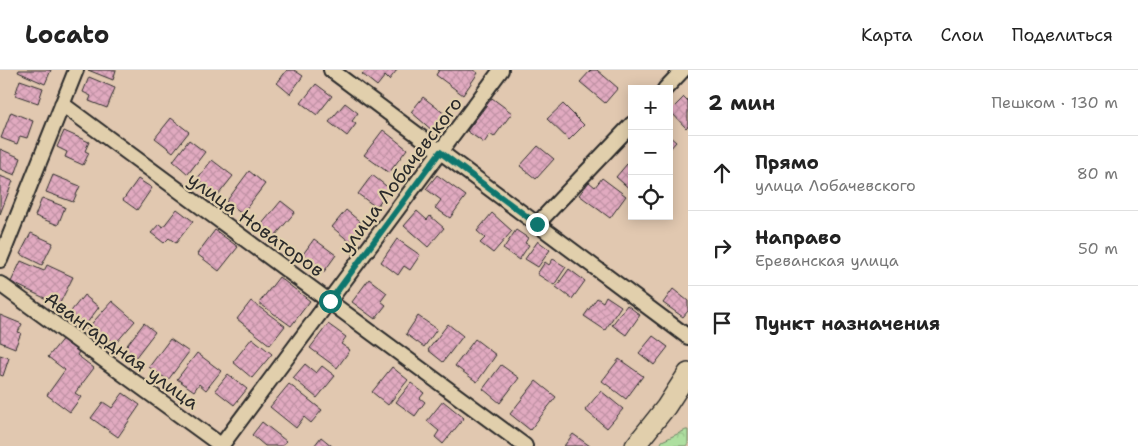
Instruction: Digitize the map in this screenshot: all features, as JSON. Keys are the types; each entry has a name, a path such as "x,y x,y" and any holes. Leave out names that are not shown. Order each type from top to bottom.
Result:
{"street":[{"path":"0,260 76,70"},
{"path":"331,70 688,338"},
{"name":"улица Лобачевского","path":"222,446 500,70"},
{"path":"669,85 683,70"},
{"name":"улица Новаторов","path":"62,104 524,446"},
{"path":"537,224 628,128"},
{"name":"Авангардная улица","path":"0,284 222,446"},
{"path":"635,446 666,408 688,373"}],"green space":[{"path":"688,430 688,446 660,446 662,441"}],"building":[{"path":"19,70 51,70 45,84 18,72"},
{"path":"88,70 116,70 113,80"},
{"path":"287,70 294,70 303,76 290,94 277,83"},
{"path":"366,70 397,70 389,80 385,76 377,86 362,74"},
{"path":"439,70 473,70 478,73 463,95 436,75"},
{"path":"591,70 597,70 618,88 605,103 580,82"},
{"path":"89,77 115,88 107,108 89,101 91,96 83,92"},
{"path":"20,80 43,88 38,103 15,95"},
{"path":"316,84 332,96 317,115 301,103"},
{"path":"423,97 446,115 433,131 411,112"},
{"path":"684,97 688,101 688,126 686,128 673,114 673,108"},
{"path":"492,98 512,113 494,137 490,134 484,143 467,131"},
{"path":"345,103 358,113 352,121 356,124 347,136 329,122"},
{"path":"563,104 584,125 569,140 547,119"},
{"path":"11,112 33,121 27,138 20,136 17,144 1,138"},
{"path":"171,118 189,132 173,152 155,138"},
{"path":"383,130 407,149 389,173 364,155"},
{"path":"64,131 89,142 85,151 89,153 83,165 65,157 67,152 57,147"},
{"path":"189,140 205,152 188,174 173,161"},
{"path":"538,146 554,159 536,179 520,166"},
{"path":"0,149 21,158 15,175 0,169"},
{"path":"212,160 233,176 218,195 197,179"},
{"path":"627,164 628,165 628,188 616,177"},
{"path":"249,171 265,184 242,214 226,202"},
{"path":"53,175 80,186 73,202 46,192"},
{"path":"372,175 390,189 376,207 358,194"},
{"path":"437,175 466,196 450,218 435,208 441,200 426,189"},
{"path":"0,176 13,181 0,214"},
{"path":"602,178 626,196 610,218 579,195 589,182 595,187"},
{"path":"138,179 152,188 137,210 123,200"},
{"path":"42,198 65,207 58,225 35,216"},
{"path":"281,201 295,212 275,236 261,225"},
{"path":"177,209 193,221 176,243 169,238 164,243 151,233 159,224 163,227"},
{"path":"346,210 364,225 350,242 332,227"},
{"path":"417,211 427,220 430,216 444,228 428,247 404,226"},
{"path":"492,213 512,231 493,253 480,243 485,238 477,231"},
{"path":"215,230 238,247 219,271 197,254"},
{"path":"516,230 528,238 525,243 529,245 519,260 503,249"},
{"path":"31,233 53,243 42,265 20,254"},
{"path":"314,239 336,255 323,273 301,257"},
{"path":"397,239 420,255 410,270 404,266 398,275 381,262"},
{"path":"538,241 550,250 538,267 525,259"},
{"path":"553,259 566,267 554,285 537,274 545,262 549,265"},
{"path":"21,261 44,271 47,265 73,277 59,305 11,282"},
{"path":"569,269 585,281 572,299 556,287"},
{"path":"279,277 310,301 291,326 259,303"},
{"path":"369,279 387,293 381,301 386,305 375,319 352,302"},
{"path":"673,289 688,301 688,311 683,317 663,303"},
{"path":"84,295 99,307 84,327 68,315"},
{"path":"606,296 621,306 605,330 584,316 597,298 603,302"},
{"path":"112,301 135,321 115,344 104,335 98,341 86,330"},
{"path":"251,301 285,326 270,345 237,319"},
{"path":"627,305 640,315 626,335 612,325"},
{"path":"0,315 22,324 18,332 21,333 15,348 0,342"},
{"path":"418,316 437,329 424,347 406,334"},
{"path":"144,323 155,332 132,362 121,353"},
{"path":"328,324 346,337 341,344 350,350 337,368 310,348"},
{"path":"448,324 463,336 443,362 428,350"},
{"path":"653,336 668,347 654,365 639,353"},
{"path":"64,337 81,349 77,355 94,368 75,393 81,397 70,412 47,395 65,370 48,357"},
{"path":"252,338 272,354 252,378 233,362"},
{"path":"170,339 189,352 168,380 149,367"},
{"path":"475,339 496,355 477,382 455,366"},
{"path":"197,353 221,371 206,390 199,384 194,391 177,379"},
{"path":"0,355 9,358 3,376 0,375"},
{"path":"619,359 643,376 626,399 602,381"},
{"path":"305,364 316,373 322,366 335,376 317,398 293,378"},
{"path":"501,365 519,378 500,403 483,389"},
{"path":"392,367 408,380 388,405 372,392"},
{"path":"228,374 247,389 234,405 215,390"},
{"path":"536,381 556,397 530,430 510,414"},
{"path":"411,383 424,393 420,398 425,402 415,416 396,402"},
{"path":"289,384 322,410 311,423 304,417 296,428 270,407"},
{"path":"601,391 623,409 607,428 585,410"},
{"path":"123,393 140,405 118,437 91,418 103,402 112,408"},
{"path":"443,401 464,418 443,444 435,437 439,431 427,421"},
{"path":"262,422 286,441 282,446 265,446 252,435"},
{"path":"573,434 590,446 564,446"},
{"path":"321,437 332,446 314,446"}],"route":[{"path":"330,301 440,152 537,224"}]}
